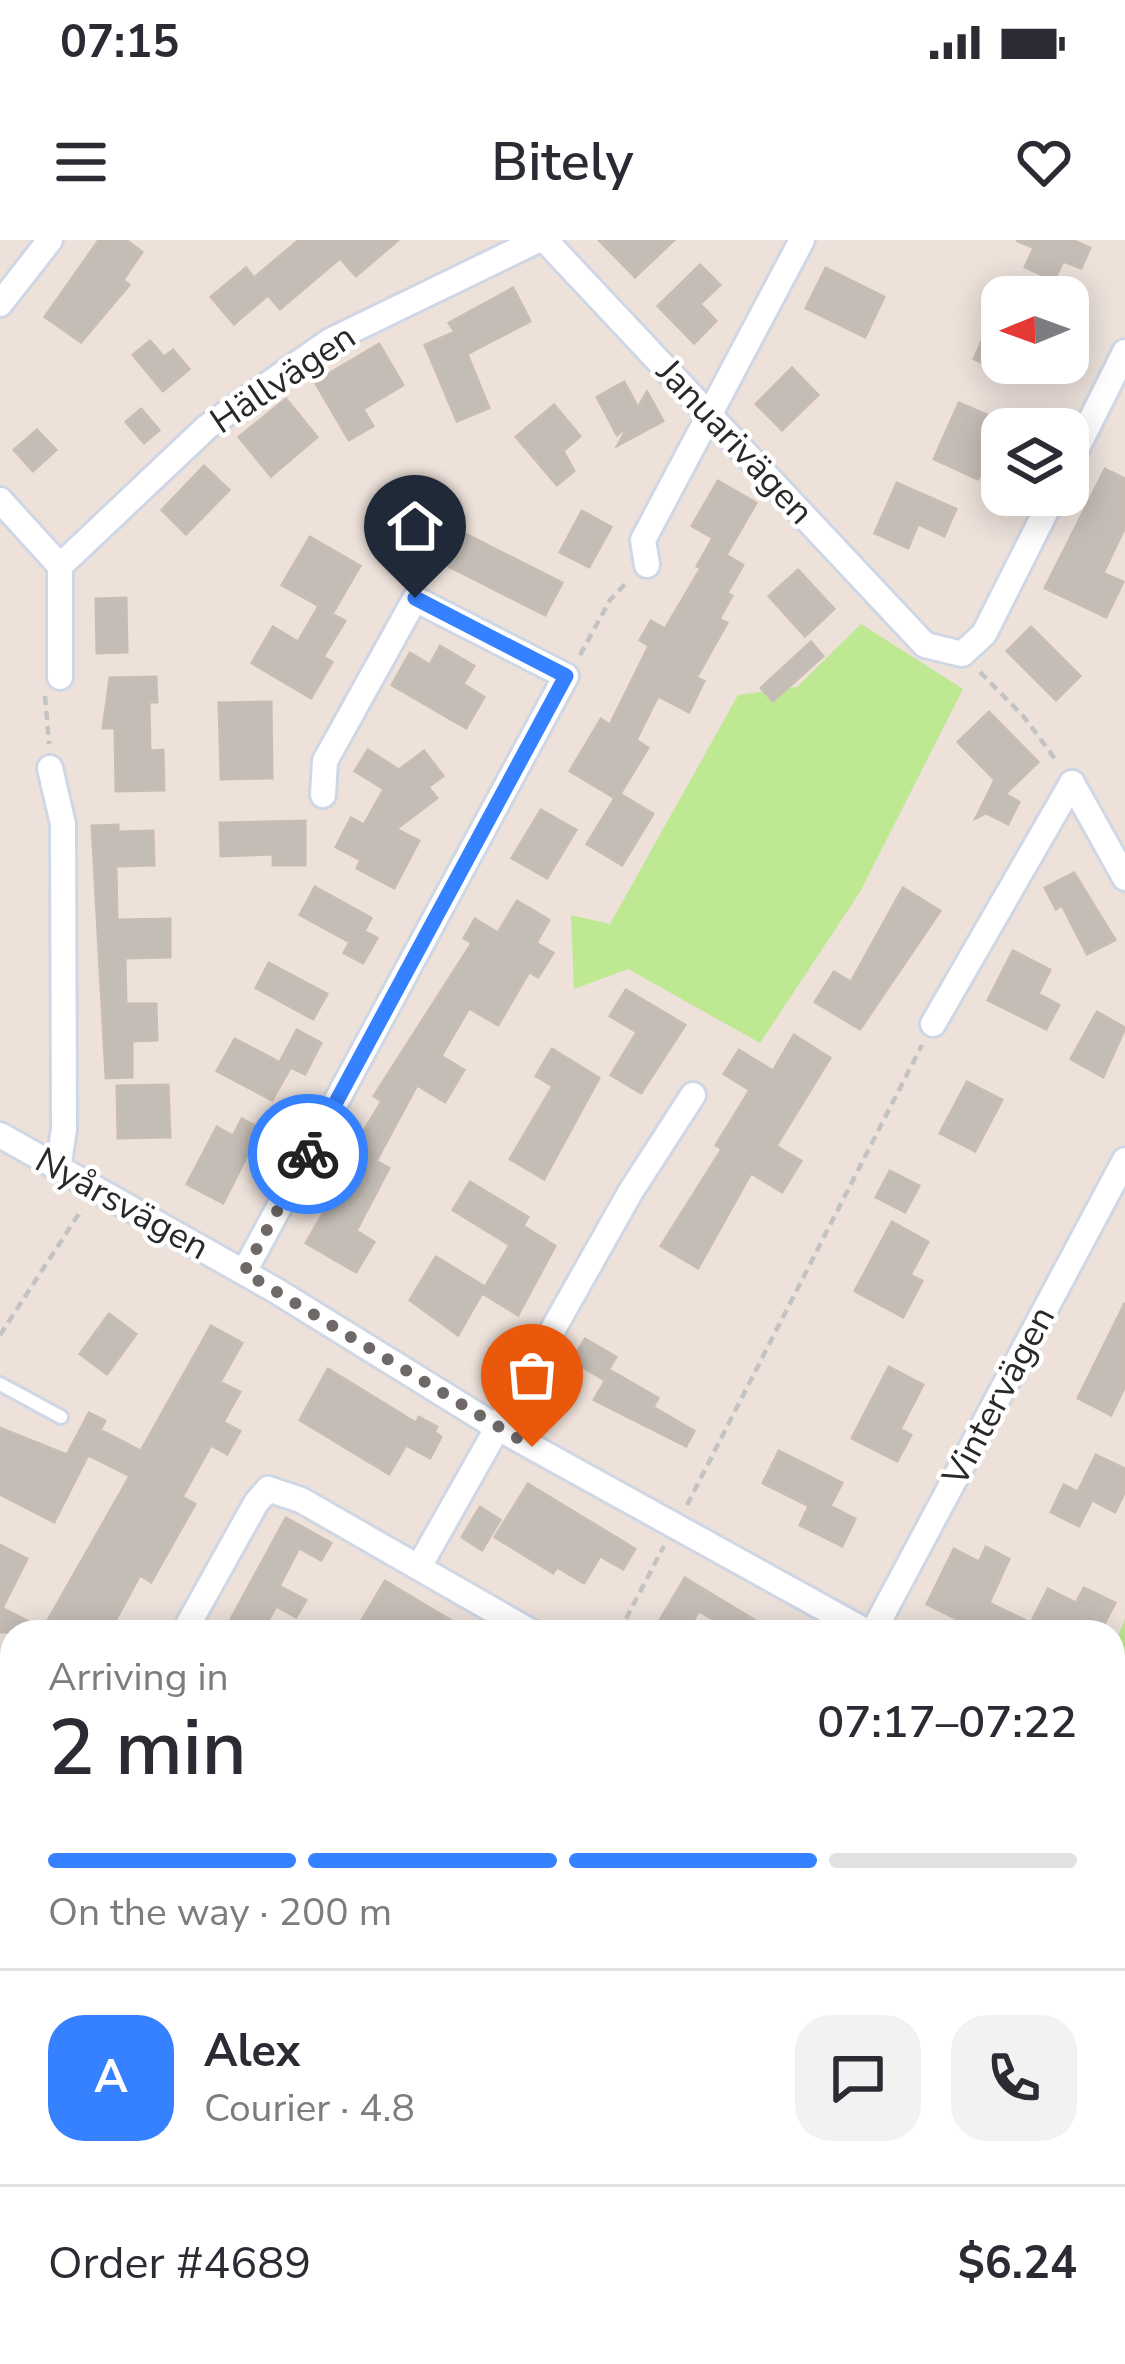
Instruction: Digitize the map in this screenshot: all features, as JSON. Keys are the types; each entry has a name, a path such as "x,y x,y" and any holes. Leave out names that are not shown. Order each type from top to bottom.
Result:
{"street":[{"path":"0,304 50,240"},
{"name":"Januarivägen","path":"542,240 925,645 962,654"},
{"name":"Hällvägen","path":"60,566 207,427 329,341 542,240"},
{"path":"647,565 643,540 802,240"},
{"path":"1089,424 1125,352"},
{"path":"0,500 60,566 60,676"},
{"path":"962,654 984,634 1043,516"},
{"path":"244,1272 566,676 415,598 326,761 323,794"},
{"path":"50,768 63,824 64,1129 58,1169"},
{"path":"1072,783 1125,878"},
{"path":"933,1024 1072,783"},
{"path":"420,1565 631,1192 693,1095"},
{"name":"Nyårsvägen","path":"0,1135 244,1272 498,1428 848,1620"},
{"name":"Vintervägen","path":"876,1620 1125,1160"},
{"path":"191,1620 256,1503 268,1490 289,1494 511,1620"}],"lane":[{"path":"0,1384 61,1417"}],"path":[{"path":"566,676 616,592 647,565"},
{"path":"962,654 1024,717 1072,783"},
{"path":"49,731 44,689 60,676"},
{"path":"625,1620 933,1024"},
{"path":"0,1335 94,1189"}],"green space":[{"path":"861,624 963,689 860,892 760,1043 628,969 574,989 571,915 610,924 738,695 797,687"}],"building":[{"path":"99,240 126,240 142,252 123,280 129,285 81,342 45,317"},
{"path":"299,240 398,240 356,276 340,258 280,309 268,295 234,324 211,297 246,268 254,278"},
{"path":"599,240 674,240 635,277"},
{"path":"1016,240 1072,240 1090,248 1081,268 1063,261 1056,276 1045,276 1025,267 1034,248"},
{"path":"700,265 720,285 700,304 716,321 694,343 658,306"},
{"path":"826,268 884,297 865,337 806,308"},
{"path":"513,288 530,321 467,354 489,408 457,421 425,345 455,332 449,323"},
{"path":"150,341 164,357 173,350 189,369 163,391 133,355"},
{"path":"379,344 403,385 363,409 373,426 349,440 315,382"},
{"path":"792,368 818,395 782,430 756,404"},
{"path":"624,382 638,408 647,392 663,421 618,445 629,425 617,435 597,397"},
{"path":"286,399 317,437 271,476 239,437"},
{"path":"959,403 981,412 978,479 934,459"},
{"path":"554,405 580,436 563,451 574,471 557,485 516,437"},
{"path":"141,409 159,430 144,443 126,422"},
{"path":"37,430 56,450 33,471 14,450"},
{"path":"204,466 229,490 186,534 162,510"},
{"path":"1105,469 1125,479 1125,527 1103,573 1123,582 1106,617 1045,588 1081,516 1089,516 1089,501"},
{"path":"718,481 756,503 726,555 743,565 727,593 732,596 719,619 727,623 696,678 704,681 689,712 658,696 636,740 648,748 620,794 653,814 622,865 587,844 615,798 570,771 601,719 610,725 649,646 640,640 651,621 665,629 701,568 697,566 713,538 692,526"},
{"path":"897,483 956,509 944,536 918,524 908,548 875,533"},
{"path":"385,493 562,583 545,615 368,525"},
{"path":"582,511 611,527 589,567 560,552"},
{"path":"310,537 360,566 332,614 345,621 323,657 332,662 311,698 252,663 273,627 298,642 319,606 282,585"},
{"path":"798,570 834,609 805,636 769,596"},
{"path":"126,598 127,652 97,653 96,599"},
{"path":"1031,627 1080,676 1056,700 1007,651"},
{"path":"811,642 823,656 773,701 761,688"},
{"path":"440,646 474,666 463,684 484,697 466,728 392,685 410,653 430,665"},
{"path":"156,677 157,702 149,702 150,751 163,750 164,790 116,791 115,728 103,728 110,678"},
{"path":"271,702 272,778 221,779 219,703"},
{"path":"989,712 1038,762 1005,794 1019,802 1008,824 986,813 976,818 995,780 958,742"},
{"path":"368,750 399,770 424,751 443,776 428,787 437,798 396,829 419,841 394,888 357,868 361,860 336,847 351,818 364,825 384,789 355,771"},
{"path":"541,810 576,830 547,878 512,858"},
{"path":"305,821 305,865 273,865 273,854 221,856 220,823"},
{"path":"118,825 118,832 153,831 154,865 116,866 117,920 170,919 170,957 125,958 126,1004 156,1004 157,1040 132,1041 132,1077 106,1078 92,826"},
{"path":"1074,873 1115,940 1087,954 1062,905 1056,909 1045,888"},
{"path":"315,887 371,918 364,931 377,938 363,963 344,953 350,942 300,915"},
{"path":"903,888 940,911 860,1029 815,1002 834,972 851,982"},
{"path":"517,901 549,920 536,943 553,953 538,977 529,972 498,1025 469,1008 441,1056 464,1070 445,1102 417,1085 376,1161 389,1168 356,1231 374,1242 356,1272 306,1243 327,1207 319,1202 340,1168 335,1165 348,1144 354,1147 382,1101 374,1096 472,943 464,938 475,919 498,933"},
{"path":"1013,951 1050,970 1038,994 1059,1005 1046,1029 988,1000"},
{"path":"269,963 327,994 313,1019 256,988"},
{"path":"626,990 685,1025 641,1093 611,1075 637,1032 610,1016"},
{"path":"1097,1012 1125,1028 1103,1077 1071,1059"},
{"path":"297,1030 321,1043 305,1074 280,1062"},
{"path":"794,1035 830,1058 776,1146 801,1161 782,1192 751,1173 698,1268 661,1246 722,1149 716,1145 750,1090 724,1074 739,1050 773,1071"},
{"path":"235,1039 290,1068 272,1100 217,1071"},
{"path":"552,1049 599,1078 544,1179 510,1159 553,1086 536,1076"},
{"path":"967,1082 1002,1100 975,1151 940,1133"},
{"path":"168,1085 170,1137 118,1138 117,1086"},
{"path":"242,1119 268,1133 258,1149 252,1146 223,1203 187,1184 217,1127 233,1136"},
{"path":"890,1171 919,1186 905,1212 876,1197"},
{"path":"470,1182 528,1217 523,1226 555,1246 518,1315 482,1293 458,1335 410,1300 436,1257 485,1287 510,1245 453,1210"},
{"path":"892,1222 928,1242 910,1275 922,1281 903,1317 855,1291"},
{"path":"1125,1303 1125,1386 1111,1415 1078,1398"},
{"path":"109,1314 136,1334 107,1374 80,1354"},
{"path":"211,1326 242,1343 220,1382 240,1392 223,1422 240,1431 227,1454 211,1445 182,1497 195,1504 151,1582 140,1575 116,1620 48,1620 130,1476 88,1455 54,1522 0,1494 0,1428 67,1455 89,1413 105,1421 100,1430 141,1451"},
{"path":"585,1339 616,1357 603,1379 572,1361"},
{"path":"889,1367 923,1385 900,1429 911,1435 897,1461 852,1438"},
{"path":"328,1369 416,1423 419,1417 437,1427 434,1432 441,1437 430,1458 406,1445 389,1474 300,1420"},
{"path":"611,1371 658,1398 653,1407 694,1431 686,1446 594,1400"},
{"path":"779,1451 842,1483 830,1506 855,1519 842,1546 800,1525 809,1506 763,1483"},
{"path":"1096,1455 1125,1469 1125,1491 1115,1512 1092,1500 1079,1526 1051,1512 1064,1485 1078,1492"},
{"path":"528,1484 635,1549 623,1569 600,1556 584,1583 557,1567 553,1573 495,1537"},
{"path":"480,1507 500,1520 482,1550 462,1537"},
{"path":"286,1518 331,1543 321,1560 299,1548 279,1586 306,1600 296,1617 276,1606 268,1620 231,1620"},
{"path":"0,1545 27,1559 2,1608 25,1620 0,1620"},
{"path":"986,1547 1009,1559 989,1603 1025,1620 959,1620 927,1604 954,1549 979,1562"},
{"path":"685,1578 754,1620 714,1620 699,1611 693,1620 660,1620"},
{"path":"385,1581 451,1620 362,1620"},
{"path":"1084,1588 1115,1603 1106,1620 1032,1620 1048,1589 1076,1603"}],"way so far":[{"path":"308,1154 244,1272 532,1447"}],"route":[{"path":"308,1154 566,676 415,598"}]}
